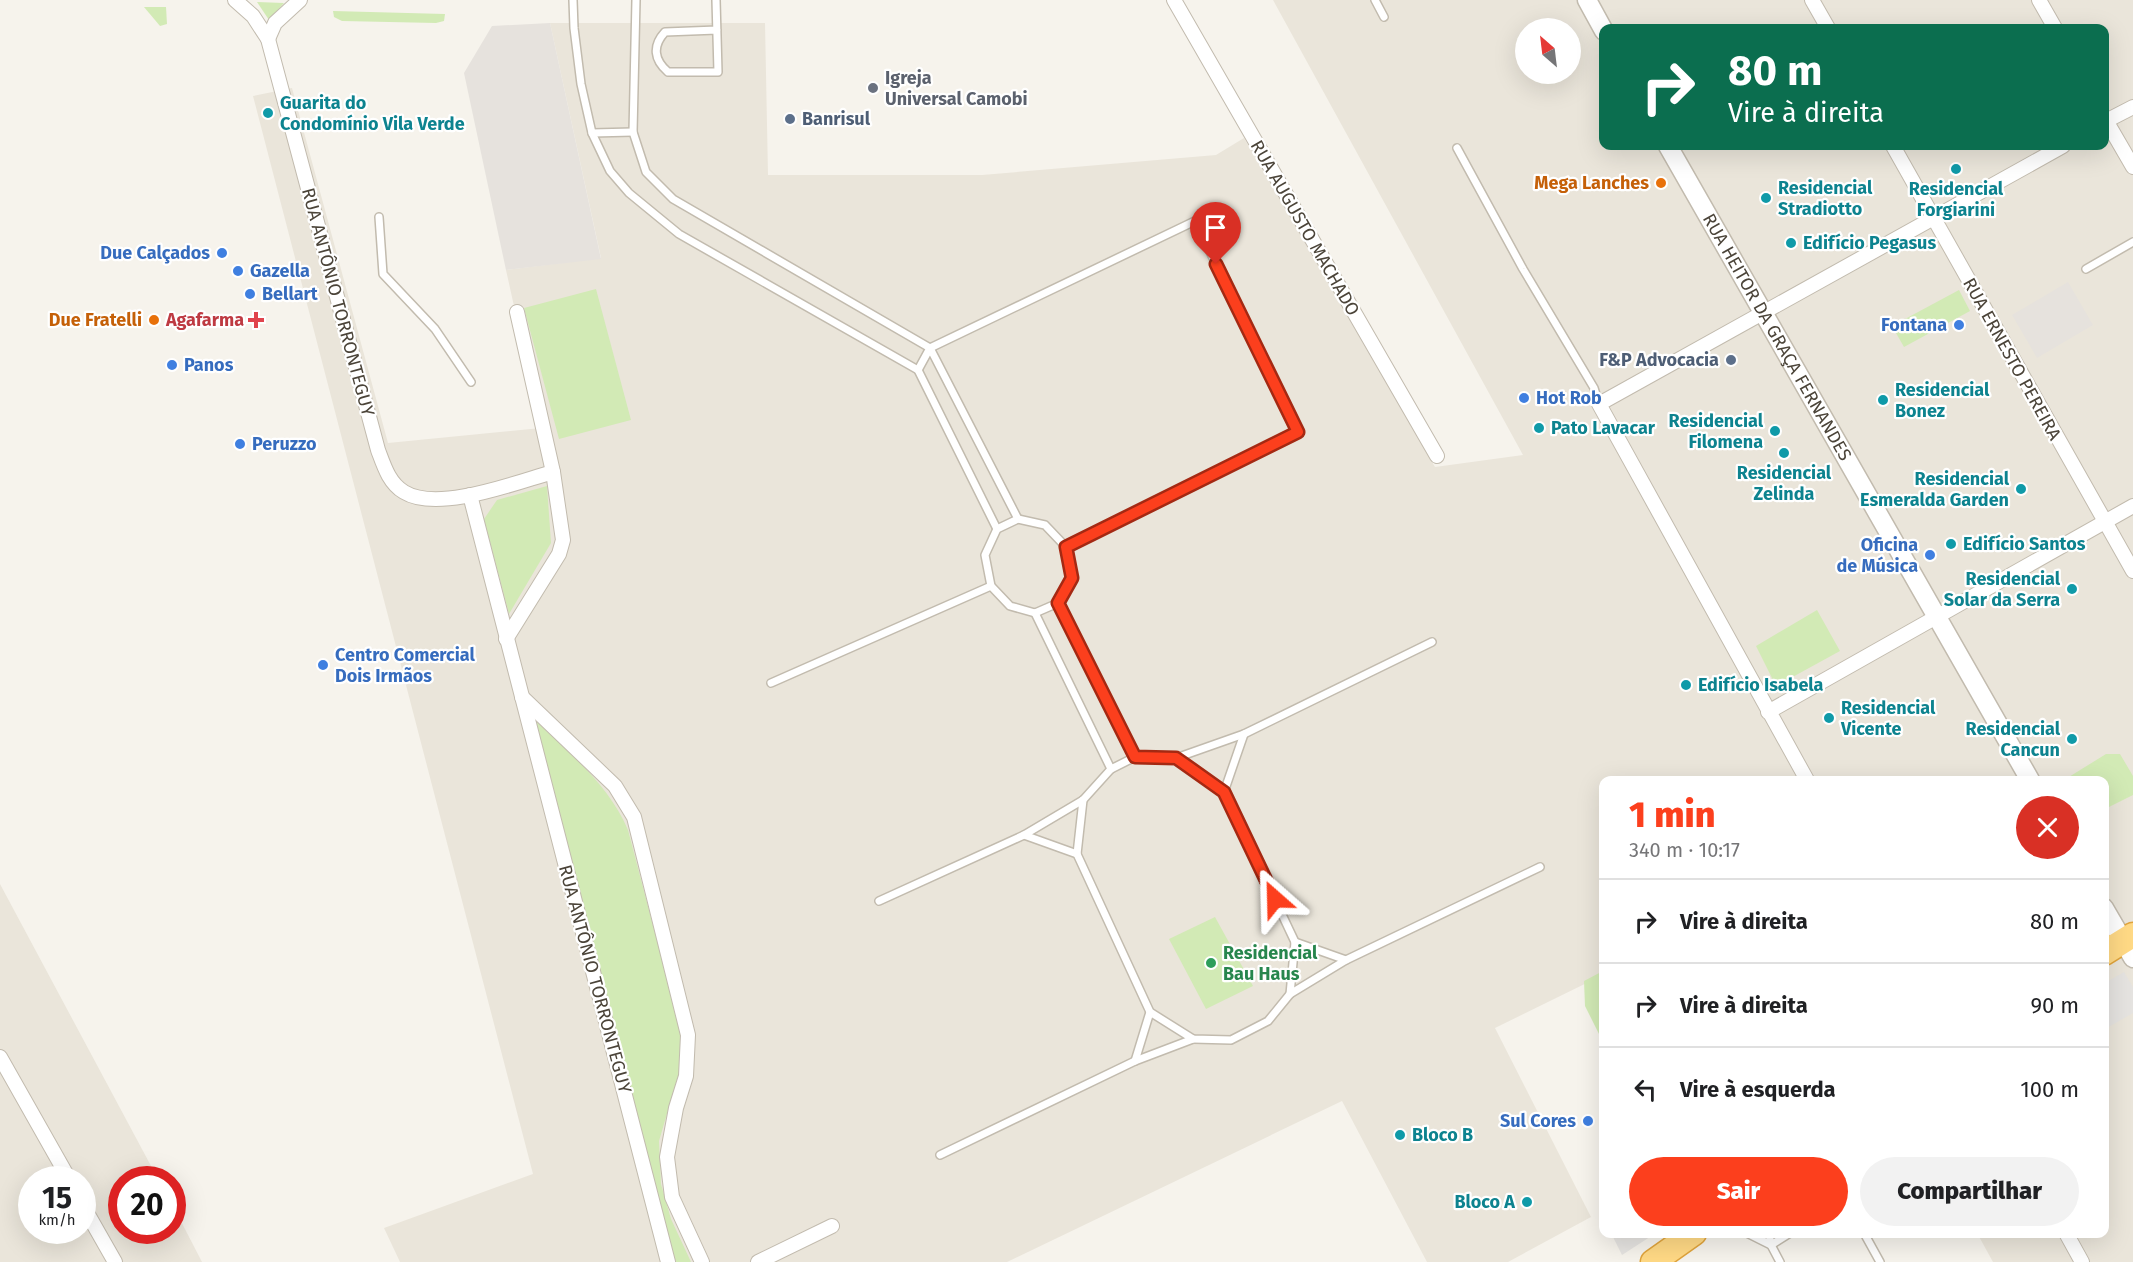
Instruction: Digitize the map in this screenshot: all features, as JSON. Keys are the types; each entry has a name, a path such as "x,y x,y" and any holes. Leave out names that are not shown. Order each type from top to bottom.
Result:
{"highway":[{"path":"1653,1262 1687,1238"}],"street":[{"name":"RUA ANTÔNIO TORRONTEGUY","path":"235,0 253,16 268,39 385,470 395,485 416,497 436,499 470,495 553,472"},
{"path":"268,39 275,23 300,0"},
{"name":"RUA AUGUSTO MACHADO","path":"1174,0 1437,456"},
{"path":"1587,0 1600,24"},
{"path":"1812,0 1826,24"},
{"path":"2039,0 2053,24"},
{"path":"2109,118 2133,106"},
{"path":"2109,127 2133,167"},
{"name":"RUA HEITOR DA GRAÇA FERNANDES","path":"1670,150 2028,776"},
{"name":"RUA ERNESTO PEREIRA","path":"1895,150 2133,571"},
{"path":"1805,776 1599,404 2056,150"},
{"path":"506,639 559,554 563,540 553,472 517,312"},
{"name":"RUA ANTÔNIO TORRONTEGUY","path":"470,495 668,1262"},
{"path":"1768,712 2133,506"},
{"path":"522,697 615,786 634,817 688,1035 686,1076 676,1108 667,1157 672,1197 702,1262"},
{"path":"2109,918 2123,947"},
{"path":"0,1057 62,1166"},
{"path":"758,1262 832,1226"},
{"path":"96,1229 115,1262"},
{"path":"2069,1238 2082,1262"}],"lane":[{"path":"573,0 580,73 592,133 610,171 629,193 679,234 918,370 998,529"},
{"path":"636,0 633,132 646,172 673,199 930,348 1018,519"},
{"path":"716,0 717,30 718,72 668,72 659,64 655,53 657,40 665,32 717,30"},
{"path":"1375,0 1384,17"},
{"path":"592,133 633,132"},
{"path":"1457,148 1529,279 1594,388 1599,404"},
{"path":"379,217 383,274 435,328 471,382"},
{"path":"918,370 930,348 1195,222 1298,432 1066,547"},
{"path":"2085,269 2133,242"},
{"path":"1018,519 1045,525 1066,547 1072,578 1058,603 1035,613 1010,606 992,586 986,555 998,529 1018,519"},
{"path":"771,683 992,586"},
{"path":"1058,603 1135,757"},
{"path":"1035,613 1111,769"},
{"path":"879,901 1024,835 1083,800 1111,769 1135,757 1176,758 1244,734 1432,642"},
{"path":"1224,792 1244,734"},
{"path":"1176,758 1224,792 1295,942 1290,994"},
{"path":"1083,800 1077,854 1150,1012 1193,1039"},
{"path":"1024,835 1077,854"},
{"path":"940,1155 1135,1061 1193,1039 1231,1040 1268,1021 1290,994 1346,960 1540,867"},
{"path":"1295,942 1346,960"},
{"path":"1135,1061 1150,1012"},
{"path":"1757,1238 1771,1245"},
{"path":"1769,1238 1780,1262"},
{"path":"1771,1245 1782,1238"},
{"path":"1867,1238 1880,1262"}],"shaded area":[{"path":"1273,0 2133,0 2133,1262 1993,1262 1980,1238 2109,1238 2109,776 1599,776 1599,977 1495,1028 1591,1217 1508,1262 1427,1262 1342,1101 1007,1262 400,1262 384,1228 533,1174 253,96 292,88 388,443 541,428 506,270 601,258 550,23 765,23 768,175 982,175 1216,155 1244,138 1435,467 1523,455"},
{"path":"550,23 601,259 506,270 464,73 492,26"},
{"path":"2068,282 2093,325 2037,358 2012,315"},
{"path":"0,884 151,1166 108,1166 108,1244 186,1244 186,1231 202,1262 0,1262"},
{"path":"2124,972 2133,987 2133,1013 2109,1027 2109,981"},
{"path":"1614,1238 1648,1238 1622,1255"}],"green space":[{"path":"257,2 284,3 269,20"},
{"path":"144,7 166,7 167,24 160,26"},
{"path":"333,11 445,14 444,21 436,23 342,21 334,17"},
{"path":"596,289 631,420 559,439 524,308"},
{"path":"1959,290 1970,311 1904,347 1892,326"},
{"path":"547,486 551,543 509,614 484,519 497,500"},
{"path":"1817,610 1840,651 1776,686 1756,646"},
{"path":"536,721 600,784 628,830 680,1029 681,1066 659,1141 661,1184 671,1219 691,1262 676,1262 665,1229"},
{"path":"2106,754 2120,754 2133,776 2133,795 2109,807 2109,776 2070,776"},
{"name":"Residencial Bau Haus","path":"1215,917 1253,986 1206,1009 1169,939"},
{"path":"1599,973 1599,1034 1585,1006 1584,981"}],"place":[{"name":"Igreja Universal Camobi","path":"873,88"},
{"name":"Guarita do Condomínio Vila Verde","path":"268,113"},
{"name":"Banrisul","path":"790,119"},
{"name":"Residencial Forgiarini","path":"1956,169"},
{"name":"Mega Lanches","path":"1661,183"},
{"name":"Residencial Stradiotto","path":"1766,198"},
{"name":"Edifício Pegasus","path":"1791,243"},
{"name":"Due Calçados","path":"222,253"},
{"name":"Gazella","path":"238,271"},
{"name":"Bellart","path":"250,294"},
{"name":"Due Fratelli","path":"154,320"},
{"name":"Agafarma","path":"256,320"},
{"name":"Fontana","path":"1959,325"},
{"name":"F&P Advocacia","path":"1731,360"},
{"name":"Panos","path":"172,365"},
{"name":"Hot Rob","path":"1524,398"},
{"name":"Residencial Bonez","path":"1883,400"},
{"name":"Pato Lavacar","path":"1539,428"},
{"name":"Residencial Filomena","path":"1775,431"},
{"name":"Peruzzo","path":"240,444"},
{"name":"Residencial Zelinda","path":"1784,453"},
{"name":"Residencial Esmeralda Garden","path":"2021,489"},
{"name":"Edifício Santos","path":"1951,544"},
{"name":"Oficina de Música","path":"1930,555"},
{"name":"Residencial Solar da Serra","path":"2072,589"},
{"name":"Centro Comercial Dois Irmãos","path":"323,665"},
{"name":"Edifício Isabela","path":"1686,685"},
{"name":"Residencial Vicente","path":"1829,718"},
{"name":"Residencial Cancun","path":"2072,739"},
{"name":"Residencial Bau Haus","path":"1211,963"},
{"name":"Sul Cores","path":"1588,1121"},
{"name":"Bloco B","path":"1400,1135"},
{"name":"Bloco A","path":"1527,1202"}],"route":[{"path":"1216,264 1298,432 1066,547 1072,578 1058,603 1135,757 1176,758 1224,792 1275,899"}]}
